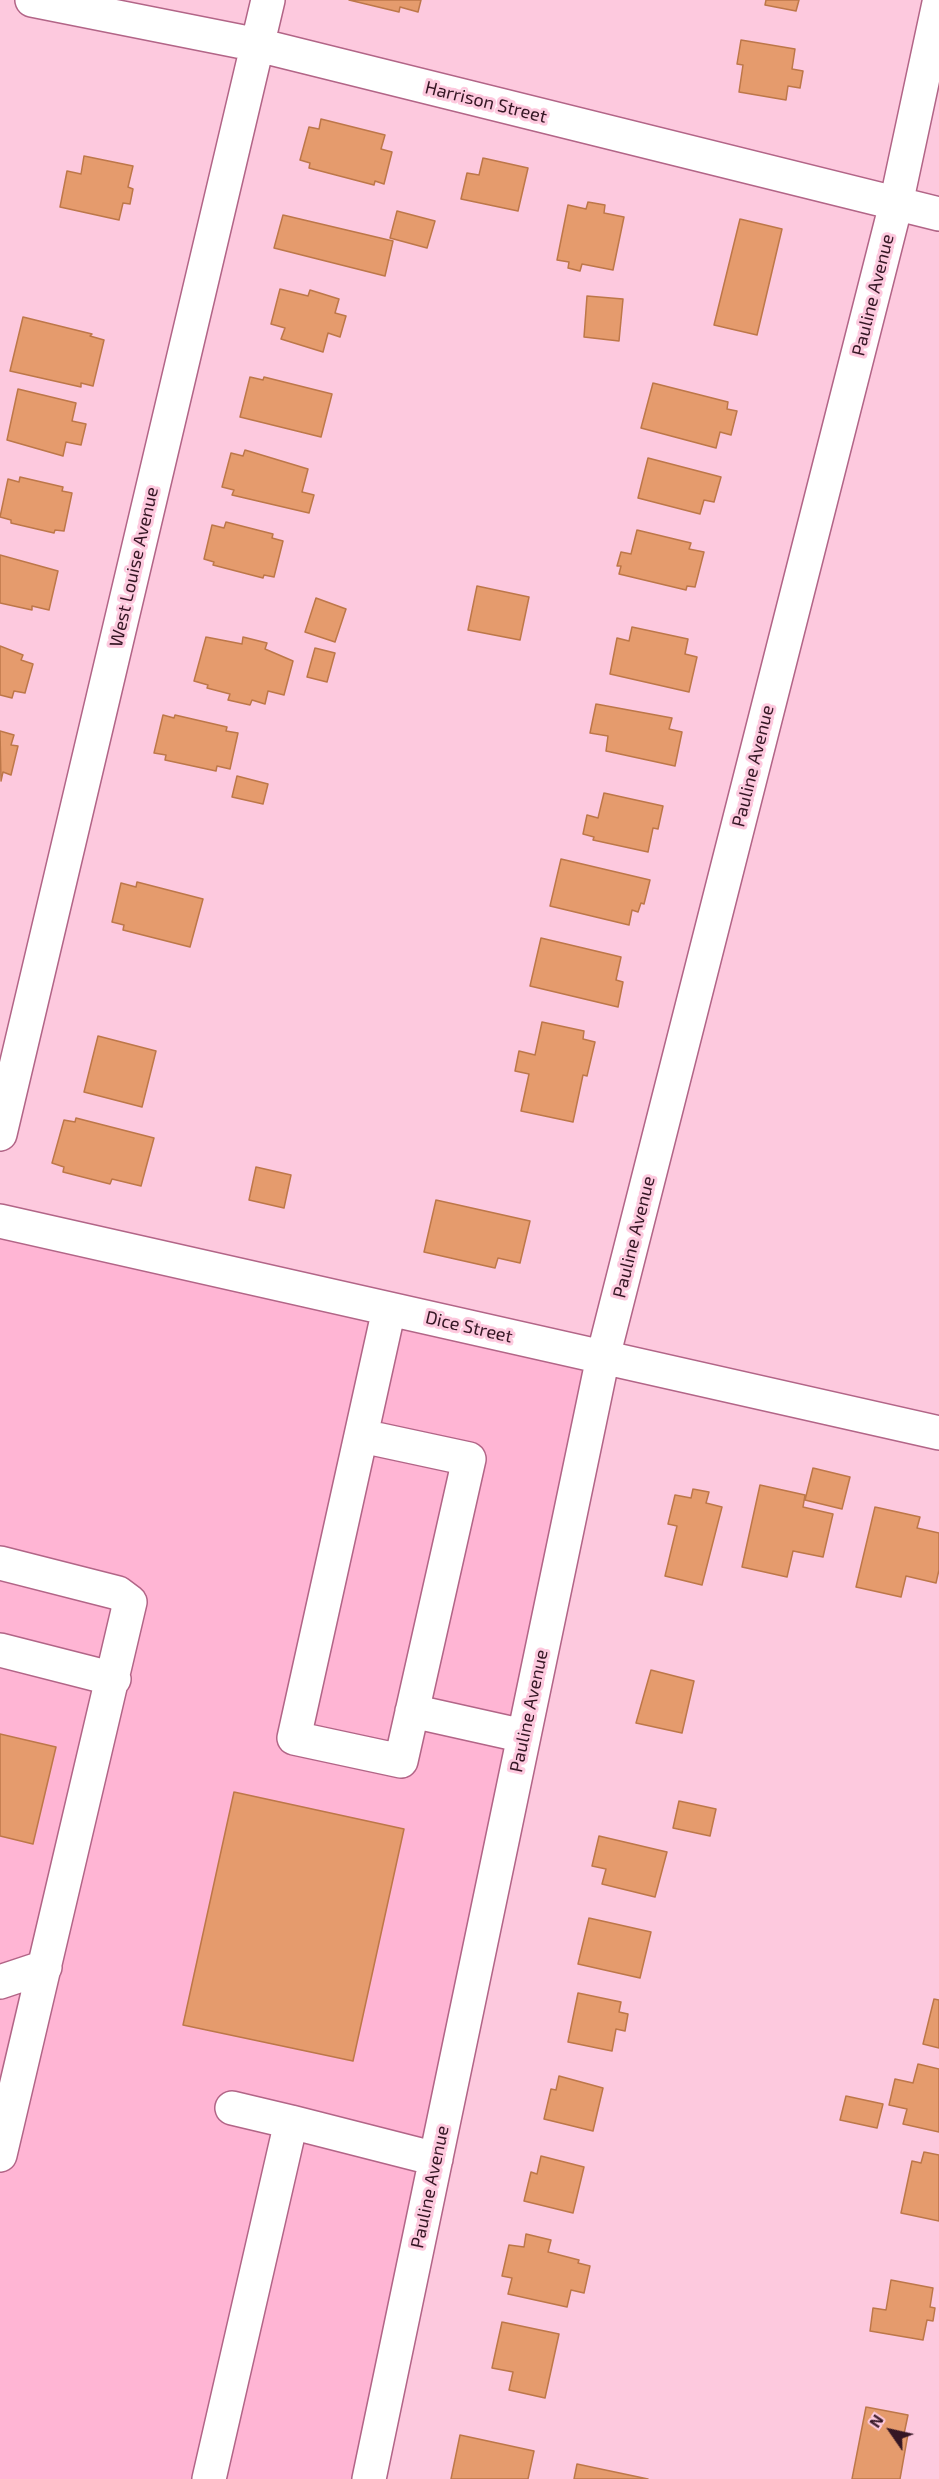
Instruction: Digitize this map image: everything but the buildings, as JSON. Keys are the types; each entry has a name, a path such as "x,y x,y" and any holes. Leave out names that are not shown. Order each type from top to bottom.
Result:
{"street":[{"name":"Harrison Street","path":"32,0 258,45 939,214"},
{"name":"West Louise Avenue","path":"0,1134 268,0"},
{"name":"Pauline Avenue","path":"369,2479 603,1358 896,204 939,3"},
{"name":"Dice Street","path":"0,1221 939,1433"},
{"path":"362,1436 469,1459 401,1761 294,1738 389,1309"},
{"path":"0,1563 118,1593 130,1602 114,1679 0,2155"},
{"path":"0,1650 114,1679"},
{"path":"412,1711 524,1736"},
{"path":"0,1982 45,1967"},
{"path":"232,2108 436,2159"},
{"path":"209,2479 291,2122"}],"shaded area":[{"path":"0,1204 603,1357 369,2479 0,2479"}]}
